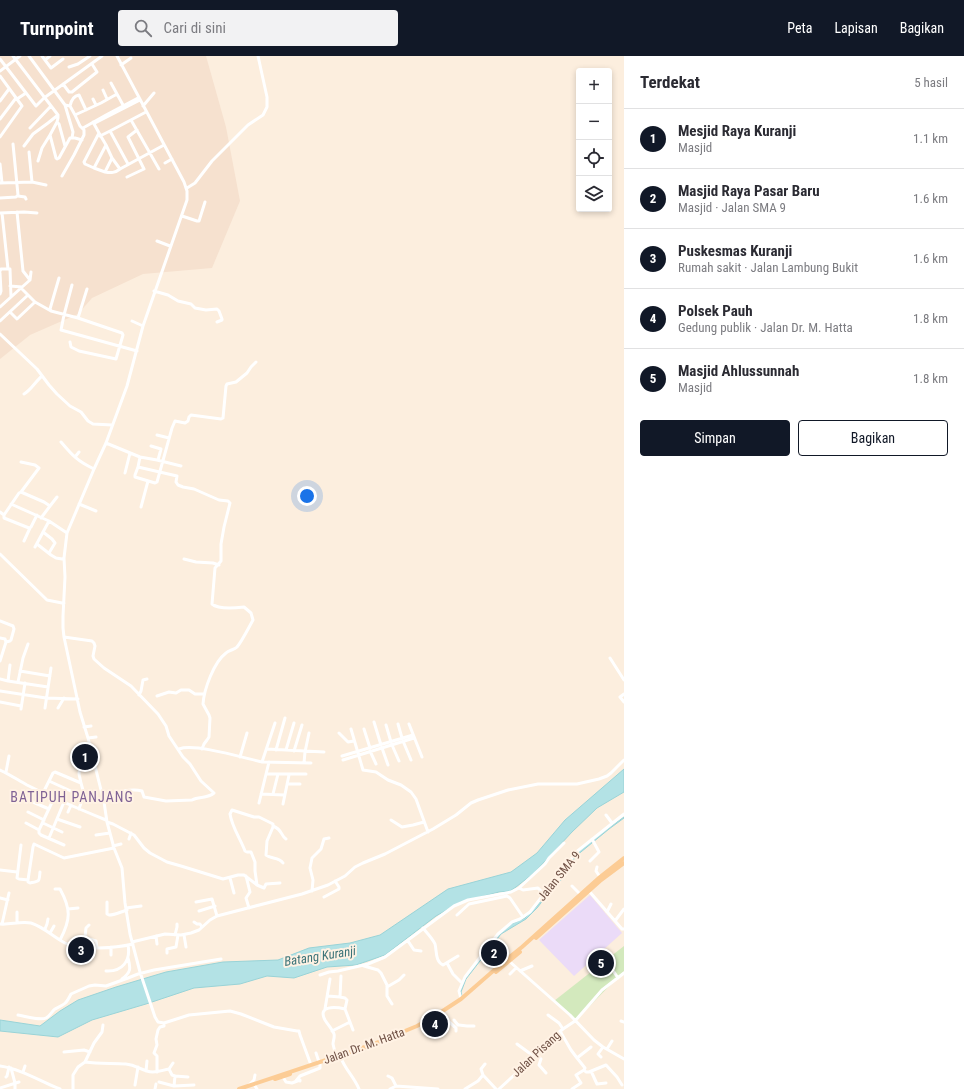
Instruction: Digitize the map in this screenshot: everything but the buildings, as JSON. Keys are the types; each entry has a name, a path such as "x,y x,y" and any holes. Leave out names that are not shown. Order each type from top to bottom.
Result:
{"main road":[{"name":"Jalan Dr. M. Hatta","path":"239,1089 384,1042 418,1027 443,1013 469,996 533,939 580,894 624,858"},
{"name":"Jalan Dr. M. Hatta","path":"434,1018 461,1000 500,965 533,939 589,891 599,878 624,863"},
{"name":"Jalan Dr. M. Hatta","path":"247,1087 256,1087 319,1062"}],"street":[{"path":"0,71 15,58 20,56"},
{"path":"30,56 65,105 73,132 72,138 70,138 57,159 50,136"},
{"path":"42,56 51,68 63,59"},
{"path":"45,60 50,56"},
{"path":"69,67 78,64 90,56"},
{"path":"0,59 35,106 37,106 44,98 102,56"},
{"path":"187,188 195,183 212,161 248,125 263,115 267,107 268,97 258,56"},
{"path":"119,57 121,65 187,188 188,195 182,216 154,291 127,386 106,443 67,533 64,558 64,637 84,728 88,738 104,802 106,821 122,868 126,909 133,943 140,972 155,1017 158,1022 164,1023 189,1015 230,1011 241,1014 274,1027 300,1033 311,1065"},
{"path":"15,58 58,115 57,122 42,148 38,161"},
{"path":"121,65 131,58"},
{"path":"63,84 69,92 72,92 97,72 92,64"},
{"path":"0,76 22,107 0,137"},
{"path":"0,84 4,82"},
{"path":"112,83 123,105"},
{"path":"0,101 9,89"},
{"path":"103,90 107,99"},
{"path":"0,119 1,114 16,98 26,93"},
{"path":"143,106 154,93"},
{"path":"75,116 117,94"},
{"path":"62,176 85,133 70,106 72,99 79,95 86,110"},
{"path":"93,99 96,104"},
{"path":"83,128 123,105 139,99"},
{"path":"93,123 139,99"},
{"path":"65,105 70,106"},
{"path":"30,128 51,106"},
{"path":"146,112 100,135 84,162 85,164 105,172 113,173 164,145"},
{"path":"24,146 32,134 48,124 58,115"},
{"path":"131,120 159,169"},
{"path":"57,122 65,146"},
{"path":"93,123 112,158 120,169"},
{"path":"137,130 128,137 146,174"},
{"path":"110,131 128,164"},
{"path":"72,138 82,140"},
{"path":"14,144 18,196"},
{"path":"94,168 106,145"},
{"path":"29,152 32,182"},
{"path":"105,172 112,158"},
{"path":"165,163 172,159"},
{"path":"0,164 1,183 32,182 46,185"},
{"path":"127,178 144,169"},
{"path":"0,198 18,196 25,197 26,199"},
{"path":"182,216 199,221 205,202"},
{"path":"17,212 23,271 30,280"},
{"path":"11,297 10,269 8,269 1,213 37,213"},
{"path":"157,241 170,246"},
{"path":"0,294 0,270 8,269"},
{"path":"0,307 2,303 30,280 31,272"},
{"path":"51,311 50,309 59,278"},
{"path":"72,285 61,330 137,351"},
{"path":"10,286 22,288 36,302 51,311 78,318 122,333 123,336 116,359 79,350 71,347 70,342"},
{"path":"78,318 87,289"},
{"path":"154,291 168,295 178,301 191,304 195,308 206,310 217,309 222,318 222,320 217,322"},
{"path":"1,319 28,295"},
{"path":"10,312 17,319 36,302"},
{"path":"132,321 143,326"},
{"path":"0,334 37,369 57,394 70,406 81,412 90,423 112,425"},
{"path":"140,457 135,477 155,483 157,482 175,421 185,423 191,415 223,418 226,386 236,382 248,373 256,362"},
{"path":"24,394 29,391 36,381 42,376"},
{"path":"157,435 169,438"},
{"path":"61,442 82,464 94,469"},
{"path":"106,443 140,457 181,466"},
{"path":"151,446 166,450"},
{"path":"158,460 161,449"},
{"path":"75,458 79,452"},
{"path":"125,473 130,453"},
{"path":"4,515 39,468 35,465 21,462"},
{"path":"138,467 178,476 176,483 183,487 194,489 219,500 230,502 224,527 221,561 215,568 212,604 215,607 231,609 244,607 251,613 253,620 237,647 226,652 210,676 204,694 203,704 210,715 209,737 202,749"},
{"path":"140,507 148,481"},
{"path":"21,492 50,506"},
{"path":"41,518 58,497"},
{"path":"11,504 49,521 67,533"},
{"path":"79,504 96,511"},
{"path":"0,512 4,515 4,518 30,528"},
{"path":"24,541 37,516"},
{"path":"49,521 36,546 59,559 64,558"},
{"path":"43,532 55,543 49,553"},
{"path":"0,554 47,600 51,602 64,603"},
{"path":"184,559 219,565"},
{"path":"0,621 13,626 14,629 11,640 6,642 2,650 0,661"},
{"path":"64,637 94,642 94,659 131,686 161,717 170,736 183,757 190,764 201,781 214,793 208,797 196,798 192,800 166,801 144,797 142,791 135,790 117,793 111,800 104,802"},
{"path":"0,638 3,638 6,642"},
{"path":"18,682 23,658 28,644"},
{"path":"610,658 624,680"},
{"path":"8,681 10,665"},
{"path":"45,708 51,668"},
{"path":"20,671 50,676"},
{"path":"0,679 48,687"},
{"path":"139,695 143,680 147,679"},
{"path":"0,702 21,708 25,683"},
{"path":"157,696 169,692 176,693 182,690 189,690 195,694 204,694"},
{"path":"0,691 46,698 78,699"},
{"path":"624,694 620,697 624,702"},
{"path":"58,708 64,698"},
{"path":"276,750 284,718"},
{"path":"374,722 388,765"},
{"path":"262,762 275,723"},
{"path":"286,750 294,723"},
{"path":"386,724 399,761"},
{"path":"398,724 411,760"},
{"path":"409,724 422,757"},
{"path":"294,751 302,725"},
{"path":"84,728 91,726"},
{"path":"351,729 363,770 376,772 411,792 416,799 428,832"},
{"path":"364,729 376,764"},
{"path":"240,757 247,733"},
{"path":"304,763 309,733"},
{"path":"338,733 348,742 354,741"},
{"path":"342,758 413,736"},
{"path":"88,738 96,737"},
{"path":"179,749 202,749 262,762 311,763"},
{"path":"267,749 324,752"},
{"path":"6,772 9,756"},
{"path":"10,893 1,924 17,922 36,925 45,929 60,940 72,945 112,947 128,945 156,936 168,934 184,935 195,932 217,916 312,891 336,883 359,865 428,832 456,815 474,801 508,790 538,784 577,784 589,782 607,776 624,760"},
{"path":"259,803 269,762"},
{"path":"79,809 84,797 79,774 80,766"},
{"path":"0,770 43,793 131,833 144,848 167,862 223,879 241,875 246,876 264,888 266,884 280,882"},
{"path":"43,793 53,773 55,772 81,783"},
{"path":"266,774 306,774"},
{"path":"273,794 278,774"},
{"path":"283,804 290,774"},
{"path":"290,774 291,784"},
{"path":"49,781 84,797"},
{"path":"287,784 300,784"},
{"path":"261,794 284,795"},
{"path":"39,830 54,798"},
{"path":"26,799 49,809"},
{"path":"48,838 64,802"},
{"path":"68,812 71,805"},
{"path":"258,885 254,860 251,852 245,851 231,821 230,814 232,810 254,817 259,817 273,824 273,826 280,830 286,839"},
{"path":"28,812 62,832"},
{"name":"Jalan SMA 9","path":"461,1000 459,993 468,972 498,934 512,922 530,912 544,894 557,882 576,853 624,814"},
{"path":"606,815 612,823"},
{"path":"57,819 80,827"},
{"path":"392,820 402,827 424,822"},
{"path":"26,823 39,830 40,834 64,846"},
{"path":"273,826 267,841 266,855 278,859 284,863"},
{"path":"96,835 110,833"},
{"path":"129,839 131,833"},
{"path":"312,891 313,880 310,868 312,858 321,849 324,839 328,838"},
{"path":"590,862 599,853 593,840"},
{"path":"320,975 363,965 386,957 454,906 468,900 511,892 518,888 545,864 564,842"},
{"path":"28,880 32,847 34,845 64,858 114,847 121,844"},
{"path":"21,845 16,876 18,879 28,880 30,883 38,881 40,880 40,872"},
{"path":"597,867 596,870 599,878"},
{"path":"0,870 17,872"},
{"path":"235,876 236,871"},
{"path":"246,876 250,892 246,899 249,908"},
{"path":"230,878 234,893"},
{"path":"324,897 340,888 336,883"},
{"path":"572,886 580,894"},
{"path":"55,889 60,888 68,909 69,919 66,930 60,940"},
{"path":"518,888 523,890 538,888 544,894"},
{"path":"589,891 622,929 624,929"},
{"path":"457,915 470,904 507,896 523,917"},
{"path":"0,898 8,900"},
{"path":"196,902 212,899 217,916"},
{"path":"107,902 108,916 126,909 141,906"},
{"path":"607,912 611,904"},
{"path":"199,911 215,906"},
{"path":"0,908 6,910"},
{"path":"68,909 78,908"},
{"path":"615,921 624,909"},
{"path":"17,912 17,922"},
{"path":"45,929 48,919"},
{"path":"194,922 200,924 202,927"},
{"path":"168,952 167,949 176,947 177,924"},
{"path":"90,925 86,928 85,937 96,941 97,947"},
{"path":"50,933 54,926"},
{"path":"423,928 434,942 435,953 440,963 443,965 458,956"},
{"path":"184,935 186,947"},
{"path":"156,936 157,944"},
{"path":"408,941 414,950 421,951"},
{"path":"106,970 112,971 118,969 126,963 129,950 128,945"},
{"path":"111,955 112,947"},
{"path":"121,981 127,976 130,970 128,958"},
{"path":"18,1015 41,1019 47,1018 54,1010 66,1003 71,994 89,986 106,986 138,974 154,970 221,959"},
{"path":"509,961 558,1004 594,1040 624,1059"},
{"path":"447,963 453,974 462,983"},
{"path":"608,963 618,978"},
{"path":"363,965 379,971 387,987 387,996 392,1004"},
{"path":"518,977 520,971 532,966"},
{"path":"510,974 516,968"},
{"name":"Jalan Pisang","path":"498,1089 522,1068 539,1048 561,1030 575,1021 602,990 624,973"},
{"path":"387,987 399,980 404,975"},
{"path":"340,997 341,976"},
{"path":"330,979 323,1016 334,1036 334,1046 339,1057 359,1089"},
{"path":"328,996 345,998 347,1000 345,1009 353,1030"},
{"path":"325,1009 345,1009"},
{"path":"443,1013 456,1030 459,1025"},
{"path":"548,1015 559,1024 571,1050 585,1068 584,1070"},
{"path":"454,1020 459,1025 474,1026"},
{"path":"332,1031 350,1022"},
{"path":"157,1072 157,1057 154,1052 158,1045 156,1039 158,1031 160,1027 164,1026 164,1023"},
{"path":"74,1089 73,1075 78,1067 85,1062 94,1043 102,1032 103,1025"},
{"path":"607,1049 612,1041"},
{"path":"517,1044 541,1060 539,1065 546,1073"},
{"path":"577,1058 591,1047"},
{"path":"601,1057 598,1054 603,1047"},
{"path":"64,1052 84,1050 90,1052"},
{"path":"294,1082 300,1076 320,1068 316,1053"},
{"path":"319,1062 321,1056"},
{"path":"146,1071 147,1061"},
{"path":"85,1062 127,1064 146,1071 157,1072 169,1069 173,1063"},
{"path":"485,1064 481,1069 483,1075 498,1089"},
{"path":"572,1089 581,1083 576,1075 584,1070 587,1072 607,1065 622,1084"},
{"path":"0,1066 23,1072 60,1089"},
{"path":"23,1072 24,1066"},
{"path":"135,1085 138,1067"},
{"path":"6,1077 10,1068"},
{"path":"10,1068 17,1082 14,1089"},
{"path":"169,1069 174,1076 174,1086"},
{"path":"591,1071 596,1084 606,1083"},
{"path":"247,1087 254,1080 256,1075"},
{"path":"465,1089 478,1081 483,1075"},
{"path":"174,1076 188,1077"},
{"path":"388,1076 392,1078 396,1086"},
{"path":"283,1077 287,1083 300,1081"},
{"path":"2,1088 17,1082"},
{"path":"159,1082 174,1086 194,1085"},
{"path":"46,1089 47,1084"},
{"path":"155,1089 156,1084"},
{"path":"390,1089 396,1086 438,1089"}],"shaded area":[{"path":"0,56 206,56 226,127 240,201 212,268 143,274 92,298 78,314 30,335 0,359"},
{"path":"590,895 622,933 574,976 539,940"}],"green space":[{"path":"624,946 624,971 575,1021 554,1001"}],"water":[{"name":"Batang Kuranji","path":"624,769 624,792 597,808 572,832 534,873 510,891 499,892 461,902 436,916 385,955 356,965 327,967 294,978 267,976 240,984 194,988 92,1020 58,1037 0,1031 0,1020 40,1026 78,1000 166,972 223,962 278,960 309,948 350,943 380,935 448,889 511,872 537,853 565,820"},
{"path":"624,817 576,856 558,885 526,919 501,934 466,979 461,992 461,997 460,992 465,979 497,936 511,924 525,918 556,884 577,853"}],"place":[{"name":"Mesjid Raya Kuranji","path":"85,757"},
{"name":"Puskesmas Kuranji","path":"81,950"},
{"name":"Masjid Raya Pasar Baru","path":"494,953"},
{"name":"Masjid Ahlussunnah","path":"601,963"},
{"name":"Polsek Pauh","path":"435,1024"}],"district":[{"name":"BATIPUH PANJANG","path":"72,797"}]}
